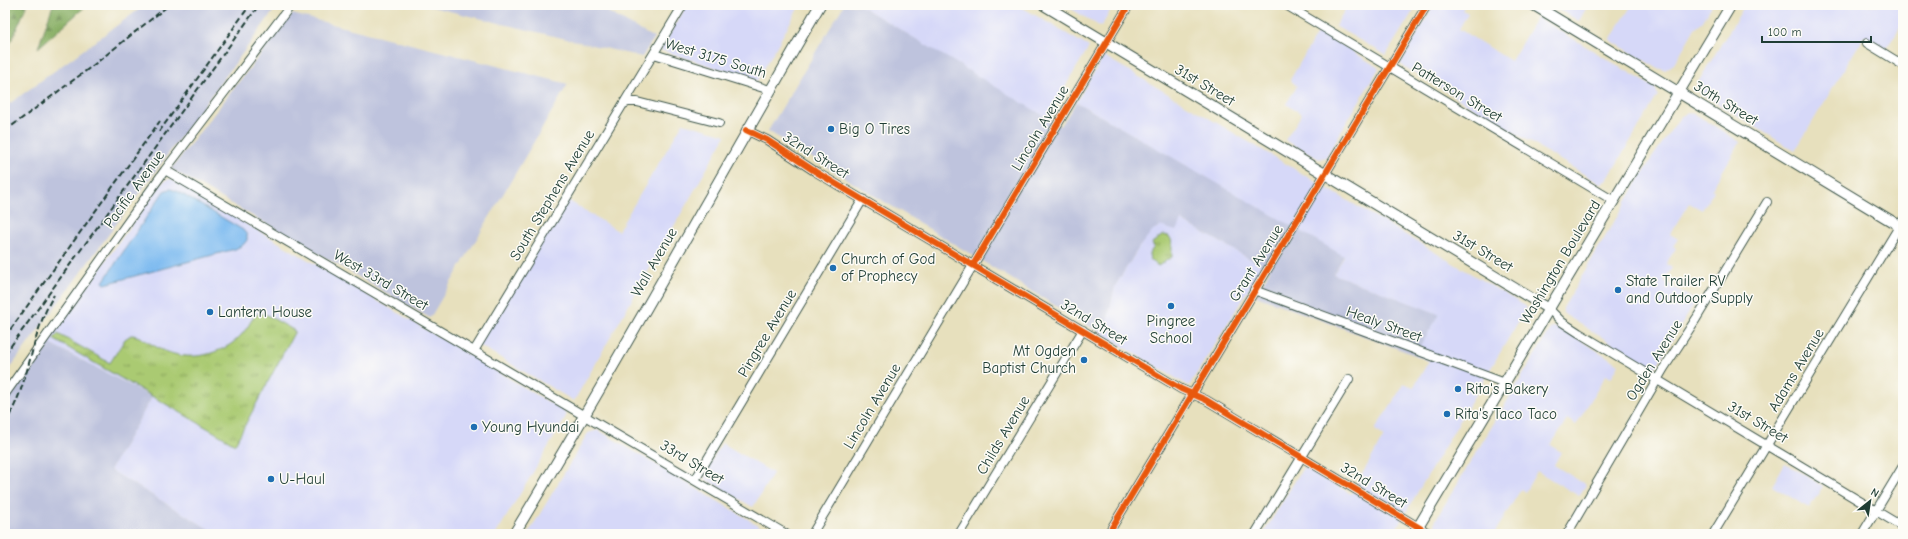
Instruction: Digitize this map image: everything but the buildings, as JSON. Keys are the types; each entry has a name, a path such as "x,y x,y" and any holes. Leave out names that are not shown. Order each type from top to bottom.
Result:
{"main road":[{"name":"Wall Avenue","path":"514,534 584,415 746,130 820,5"},
{"name":"31st Street","path":"1044,5 1550,309"},
{"name":"30th Street","path":"1534,5 1902,224"},
{"name":"Washington Boulevard","path":"1416,530 1550,309 1731,5"}],"street":[{"name":"Pacific Avenue","path":"5,394 165,170 291,5"},
{"name":"South Stephens Avenue","path":"474,351 683,5"},
{"name":"Lincoln Avenue","path":"812,534 1130,5"},
{"name":"Patterson Street","path":"1286,5 1390,69 1614,201"},
{"name":"Grant Avenue","path":"1108,534 1254,290 1390,69 1427,5"},
{"path":"1867,43 1903,64"},
{"name":"West 3175 South","path":"654,54 770,90"},
{"path":"624,104 628,102 637,102 719,123"},
{"name":"32nd Street","path":"746,130 767,140 1082,330 1302,458 1416,530 1430,534"},
{"name":"West 33rd Street","path":"165,170 584,415"},
{"name":"Pingree Avenue","path":"695,480 863,199"},
{"name":"Ogden Avenue","path":"1567,534 1658,379 1767,202"},
{"name":"Adams Avenue","path":"1713,534 1902,224"},
{"name":"Healy Street","path":"1254,290 1505,383"},
{"name":"31st Street","path":"1550,309 1562,322 1903,527"},
{"name":"Childs Avenue","path":"960,534 1082,330"},
{"path":"1255,534 1350,379"},
{"name":"33rd Street","path":"584,415 786,534"},
{"path":"1862,534 1903,466"}],"shaded area":[{"path":"145,5 278,5 5,375 5,107"},
{"path":"424,5 603,5 601,8 654,38 642,57"},
{"path":"687,5 800,5 757,81 660,50"},
{"path":"844,5 859,5 1061,126 1076,102 1344,256 1333,274 1439,314 1415,355 1256,296 1270,270 1181,220 1176,231 1160,226 1153,230 1139,247 1115,286 1108,318 1099,332 768,131"},
{"path":"859,5 1018,5 1089,47 1046,118"},
{"path":"1065,5 1114,5 1101,27"},
{"path":"1348,5 1417,5 1386,55 1335,26"},
{"path":"1434,5 1465,5 1462,10 1468,13 1459,29 1511,61 1537,17 1655,88 1658,95 1607,180 1602,183 1597,182 1400,64"},
{"path":"1551,5 1588,5 1579,21"},
{"path":"1632,5 1712,5 1703,21 1695,28 1674,64 1665,70 1657,68 1610,40"},
{"path":"1745,5 1903,5 1903,22 1886,49 1864,36 1795,151 1700,93 1697,89 1697,84"},
{"path":"292,14 568,84 430,318 171,169"},
{"path":"1319,30 1379,68 1326,157 1319,159 1285,140 1302,114 1286,104 1297,86 1290,80"},
{"path":"1104,56 1527,307 1393,534 1263,534 1304,466 1351,494 1384,436 1375,430 1404,384 1413,388 1429,361 1415,355 1438,314 1333,274 1344,257 1076,102"},
{"path":"1687,113 1695,114 1740,142 1712,189 1714,191 1702,210 1689,203 1670,234 1678,239 1673,246 1676,248 1666,264 1672,268 1664,281 1696,301 1654,369 1567,316 1563,313 1563,308 1652,158 1680,117"},
{"path":"683,123 726,135 574,401 477,344 566,199 618,231"},
{"path":"171,179 564,411 566,415 565,419 496,534 217,534 110,470 152,397 47,342 161,184 166,180"},
{"path":"1181,220 1263,266 1189,386 1099,332 1108,318 1115,286 1139,247 1152,230"},
{"path":"1552,327 1560,328 1619,364 1611,378 1606,375 1576,425 1567,419 1551,445 1561,452 1554,465 1586,485 1579,496 1537,471 1525,492 1521,489 1494,534 1446,534 1437,528 1435,524 1436,519"},
{"path":"47,342 152,397 110,470 217,534 5,534 5,398"},
{"path":"598,430 773,534 528,534 588,433"},
{"path":"722,443 773,473 753,507 705,479 705,472"},
{"path":"1785,463 1823,486 1809,508 1772,486"}],"green space":[{"path":"5,5 27,5 5,55"},
{"path":"53,5 87,5 38,48"},
{"path":"1163,235 1169,236 1171,239 1172,257 1158,266 1150,259 1149,254 1154,247 1152,243"},
{"path":"260,313 267,315 295,331 235,444 53,339 58,334 110,363 125,339 131,335 140,337 161,349 176,355 201,356 226,347 233,342 248,327 253,318"}],"water":[{"path":"170,189 177,191 243,230 247,235 247,240 243,245 235,249 105,284 103,282 164,191"}],"railway":[{"path":"5,131 91,67 169,5"},
{"path":"159,132 250,5"},
{"path":"5,354 259,5"},
{"path":"5,337 160,121"},
{"path":"5,423 14,407 26,375 40,326 54,295"}],"cycle path":[{"path":"973,265 1129,5"},
{"path":"1108,534 1427,5"},
{"path":"746,130 767,140 816,172 1181,389 1206,400 1430,534"}],"place":[{"name":"Big O Tires","path":"831,129"},
{"name":"Church of God of Prophecy","path":"833,268"},
{"name":"State Trailer RV and Outdoor Supply","path":"1618,290"},
{"name":"Pingree School","path":"1171,306"},
{"name":"Lantern House","path":"210,312"},
{"name":"Mt Ogden Baptist Church","path":"1084,360"},
{"name":"Rita's Bakery","path":"1458,389"},
{"name":"Rita's Taco Taco","path":"1447,414"},
{"name":"Young Hyundai","path":"474,427"},
{"name":"U-Haul","path":"271,479"}]}
